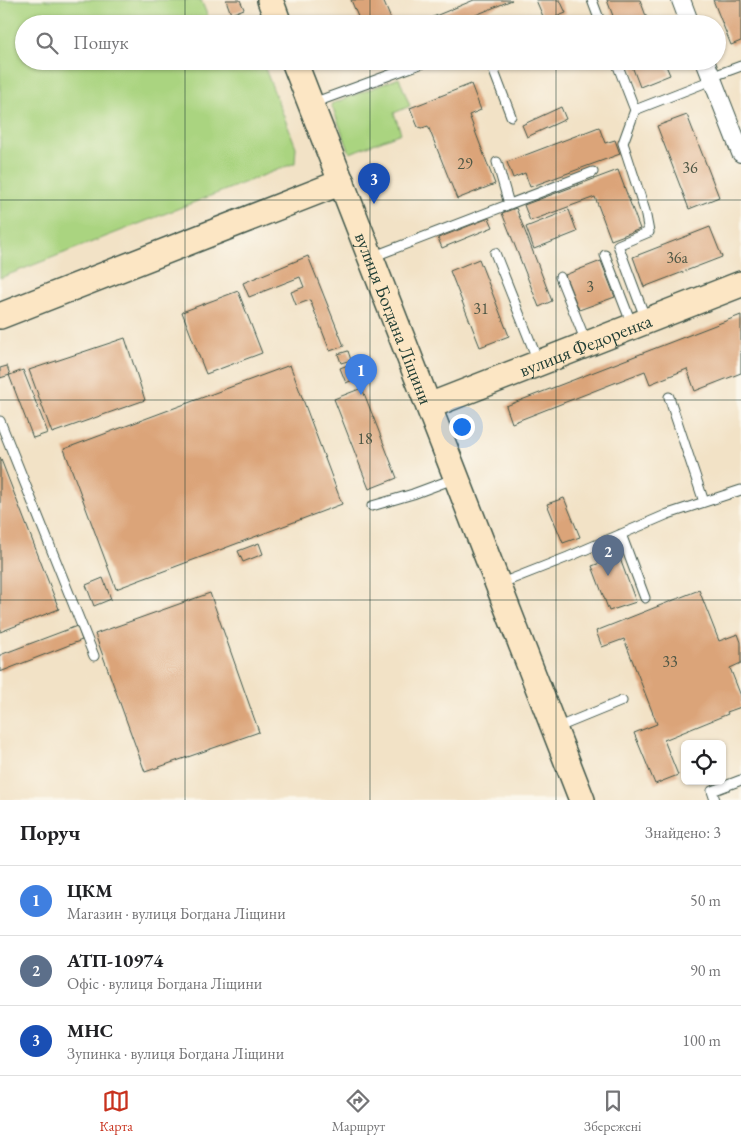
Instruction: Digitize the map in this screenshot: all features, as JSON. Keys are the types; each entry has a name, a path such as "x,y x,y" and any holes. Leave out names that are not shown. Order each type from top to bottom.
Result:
{"main road":[{"path":"270,0 276,15"},
{"name":"вулиця Богдана Ліщини","path":"297,70 582,800"},
{"path":"0,316 342,182"},
{"name":"вулиця Федоренка","path":"429,406 741,284"}],"street":[{"path":"681,0 687,15"},
{"path":"710,73 741,153"}],"lane":[{"path":"592,0 598,15"},
{"path":"726,69 741,66"},
{"path":"310,104 403,70"},
{"path":"493,70 511,116"},
{"path":"619,70 635,110 623,143 646,211 649,232 618,245 640,324"},
{"path":"635,110 710,73 723,70"},
{"path":"497,162 509,204"},
{"path":"371,258 593,172"},
{"path":"496,253 539,363"},
{"path":"605,255 640,324"},
{"path":"560,277 586,345"},
{"path":"669,397 704,502"},
{"path":"0,421 94,656"},
{"path":"372,506 413,494 456,478"},
{"path":"498,584 568,557 668,514 741,490"},
{"path":"621,534 646,598"},
{"path":"554,729 622,701"},
{"path":"715,800 712,791 741,780"}],"green space":[{"path":"0,0 201,0 207,15 15,15 15,70 266,70 296,147 295,163 0,278"},
{"path":"399,78 410,106 394,113 401,133 350,153 331,104"}],"building":[{"path":"226,0 240,0 244,9 231,14"},
{"path":"351,0 383,0 389,15 357,15"},
{"path":"474,0 512,0 476,15 438,15"},
{"path":"536,0 560,0 566,13 561,15 542,15"},
{"path":"607,0 640,0 646,15 613,15"},
{"path":"713,0 741,0 741,41 731,45 726,32 726,15 719,15"},
{"path":"633,70 668,70 670,75 640,87"},
{"path":"471,84 481,110 469,115 495,184 457,199 428,126 418,127 410,108"},
{"path":"561,107 566,119 527,137 522,125"},
{"path":"687,115 719,197 689,209 657,126"},
{"path":"599,127 605,143 615,140 620,154 530,187 525,173 513,178 507,162"},
{"path":"618,170 640,229 611,240 595,197 530,221 524,205"},
{"path":"516,208 552,301 539,307 502,213"},
{"path":"569,210 577,232 534,249 526,227"},
{"path":"489,218 493,227 442,248 438,238"},
{"path":"710,227 722,257 644,287 633,257"},
{"path":"308,256 344,346 330,351 310,300 296,305 291,292 304,287 300,277 249,297 243,283"},
{"path":"479,259 509,336 480,347 450,271"},
{"path":"601,261 615,297 579,310 565,275"},
{"path":"238,291 262,353 206,374 182,312"},
{"path":"741,315 741,373 695,391 687,369 650,384 645,371 512,423 506,406"},
{"path":"125,338 145,400 52,433 29,370"},
{"path":"348,351 351,360 341,363 338,354"},
{"path":"353,363 359,377 346,383 340,368"},
{"path":"290,365 342,504 116,589 64,449"},
{"path":"7,366 10,375 23,370 48,433 33,438 9,375 0,378 0,368"},
{"path":"362,388 397,478 369,489 334,399"},
{"path":"0,457 59,609 0,632"},
{"path":"564,498 580,537 563,543 547,504"},
{"path":"259,543 263,554 243,562 238,551"},
{"path":"619,556 636,602 609,611 592,566"},
{"path":"103,578 111,599 94,606 86,585"},
{"path":"699,590 719,641 738,634 741,642 741,663 730,668 741,696 741,707 664,740 678,775 655,784 634,733 657,724 624,639 602,647 596,631"},
{"path":"210,593 259,732 145,772 95,634"},
{"path":"77,626 82,640 0,672 0,655"}],"place":[{"name":"МНС","path":"374,204"},
{"name":"ЦКМ","path":"361,395"},
{"name":"АТП-10974","path":"608,576"}]}
